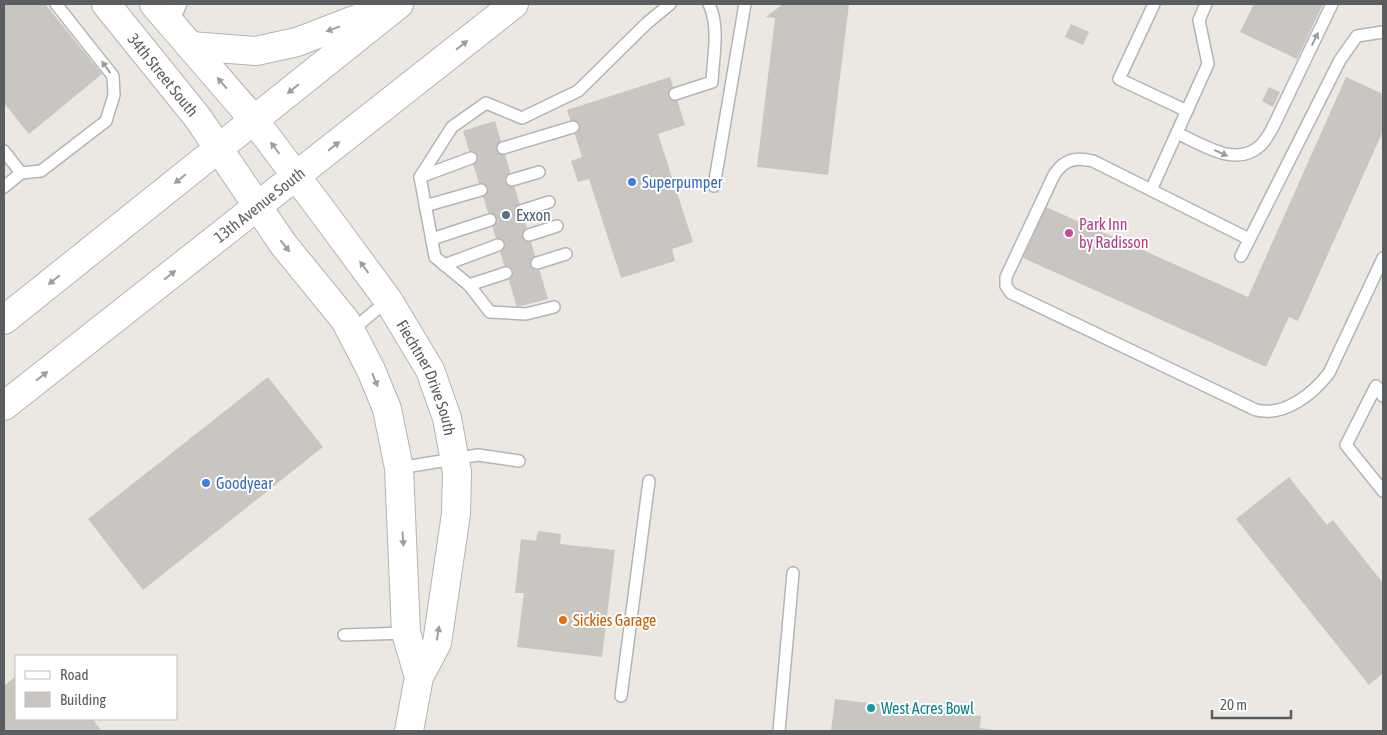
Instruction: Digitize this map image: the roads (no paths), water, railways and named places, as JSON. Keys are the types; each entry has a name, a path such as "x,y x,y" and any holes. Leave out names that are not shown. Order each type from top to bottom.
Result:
{"street":[{"name":"34th Street South","path":"106,4 198,118 218,148"},
{"path":"154,4 176,15 190,46 254,120"},
{"path":"190,46 256,51 297,42 394,4"},
{"path":"4,320 399,4"},
{"name":"13th Avenue South","path":"4,406 514,4"},
{"name":"Fiechtner Drive South","path":"254,120 388,300 430,370 447,418 457,472 456,514 437,643 419,677 409,731"},
{"name":"Fiechtner Drive South","path":"218,148 283,244 352,331 372,370 387,409 399,468 406,633 419,677"}],"lane":[{"path":"4,187 21,173 41,171 106,121 114,95 113,76 56,4"},
{"path":"554,307 526,314 490,312 468,285 435,257 420,177 452,128 486,103 522,118 578,91 647,23 670,4"},
{"path":"675,94 712,82 715,31 713,14 708,4"},
{"path":"714,186 745,4"},
{"path":"1154,4 1119,79 1186,111"},
{"path":"1151,190 1208,64 1199,20 1206,4"},
{"path":"1177,133 1229,156 1245,154 1261,146 1272,128 1332,4"},
{"path":"1241,256 1340,60 1357,36 1383,32"},
{"path":"522,118 528,139"},
{"path":"502,148 573,127"},
{"path":"4,152 21,173"},
{"path":"420,177 471,158"},
{"path":"1249,239 1093,160 1081,158 1069,160 1060,166 1006,277 1006,286 1011,293 1256,410 1264,412 1280,410 1317,389 1329,373 1383,258"},
{"path":"512,180 539,172"},
{"path":"425,206 481,190"},
{"path":"522,211 549,202"},
{"path":"432,239 490,220"},
{"path":"529,235 557,226"},
{"path":"444,265 498,245"},
{"path":"537,263 566,254"},
{"path":"468,285 506,273"},
{"path":"352,331 388,300"},
{"path":"1383,396 1376,386 1346,445 1383,492"},
{"path":"399,468 478,455 520,461"},
{"path":"621,696 649,481"},
{"path":"779,731 793,573"},
{"path":"344,635 406,633"}],"place":[{"name":"Superpumper","path":"632,182"},
{"name":"Exxon","path":"506,215"},
{"name":"Park Inn by Radisson","path":"1069,233"},
{"name":"Goodyear","path":"206,483"},
{"name":"Sickies Garage","path":"563,620"},
{"name":"West Acres Bowl","path":"871,708"}]}
